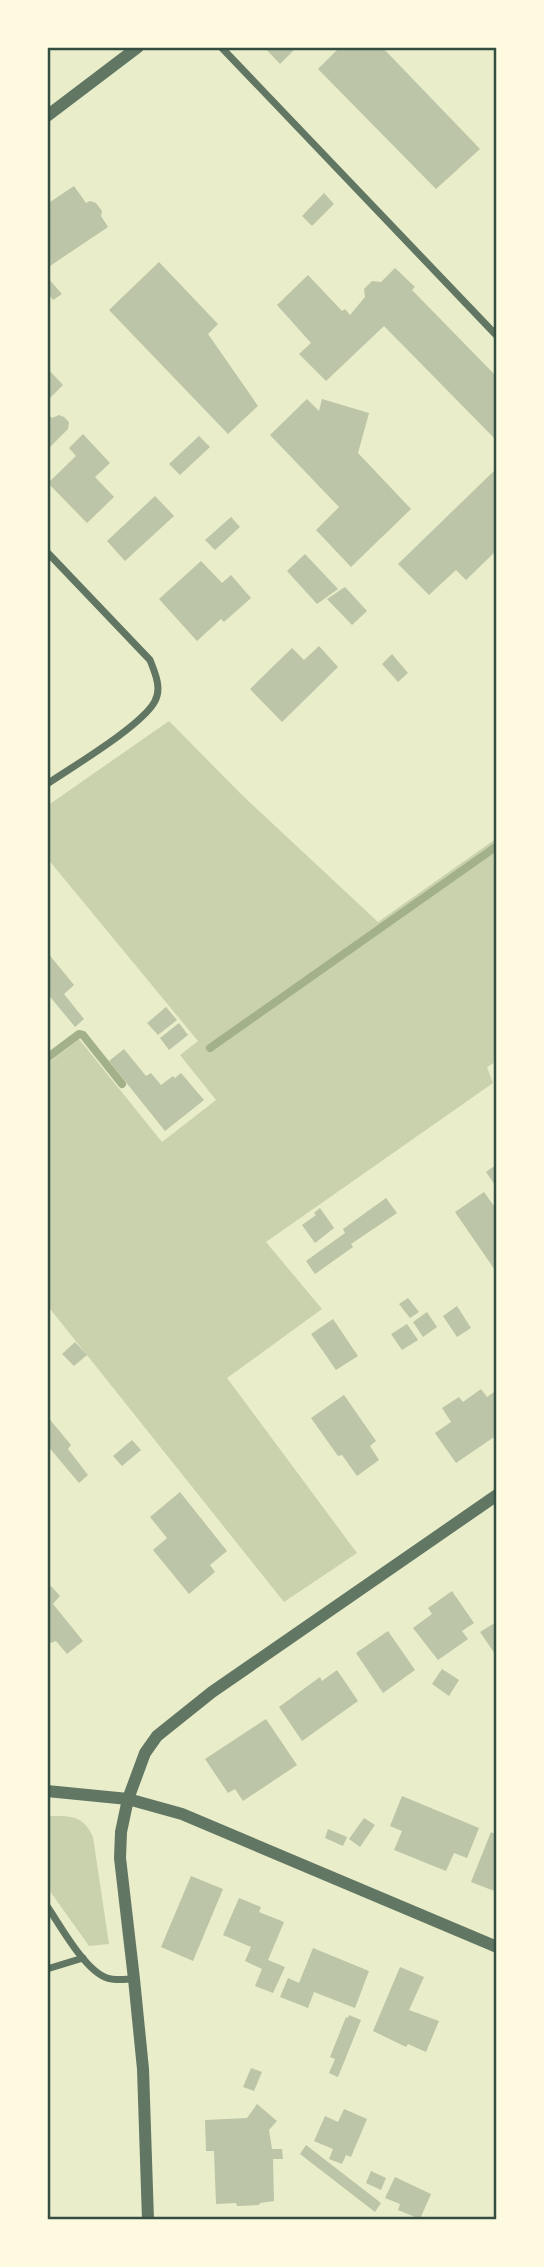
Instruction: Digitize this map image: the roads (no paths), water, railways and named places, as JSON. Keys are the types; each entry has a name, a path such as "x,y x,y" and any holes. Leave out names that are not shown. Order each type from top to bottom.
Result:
{"street":[{"path":"47,116 138,47"},
{"path":"220,47 497,336"},
{"path":"47,552 150,660 158,679 156,700 144,716 47,784"},
{"path":"148,2220 143,2069 120,1858 121,1832 128,1799 145,1753 157,1736 212,1692 497,1495"},
{"path":"47,1791 128,1799 182,1814 497,1947"},
{"path":"47,1906 83,1958 99,1974 108,1979 135,1979"},
{"path":"47,1969 83,1958"}],"waterway":[{"path":"210,1048 497,846"},
{"path":"47,1058 79,1034 83,1035 122,1084"}]}
